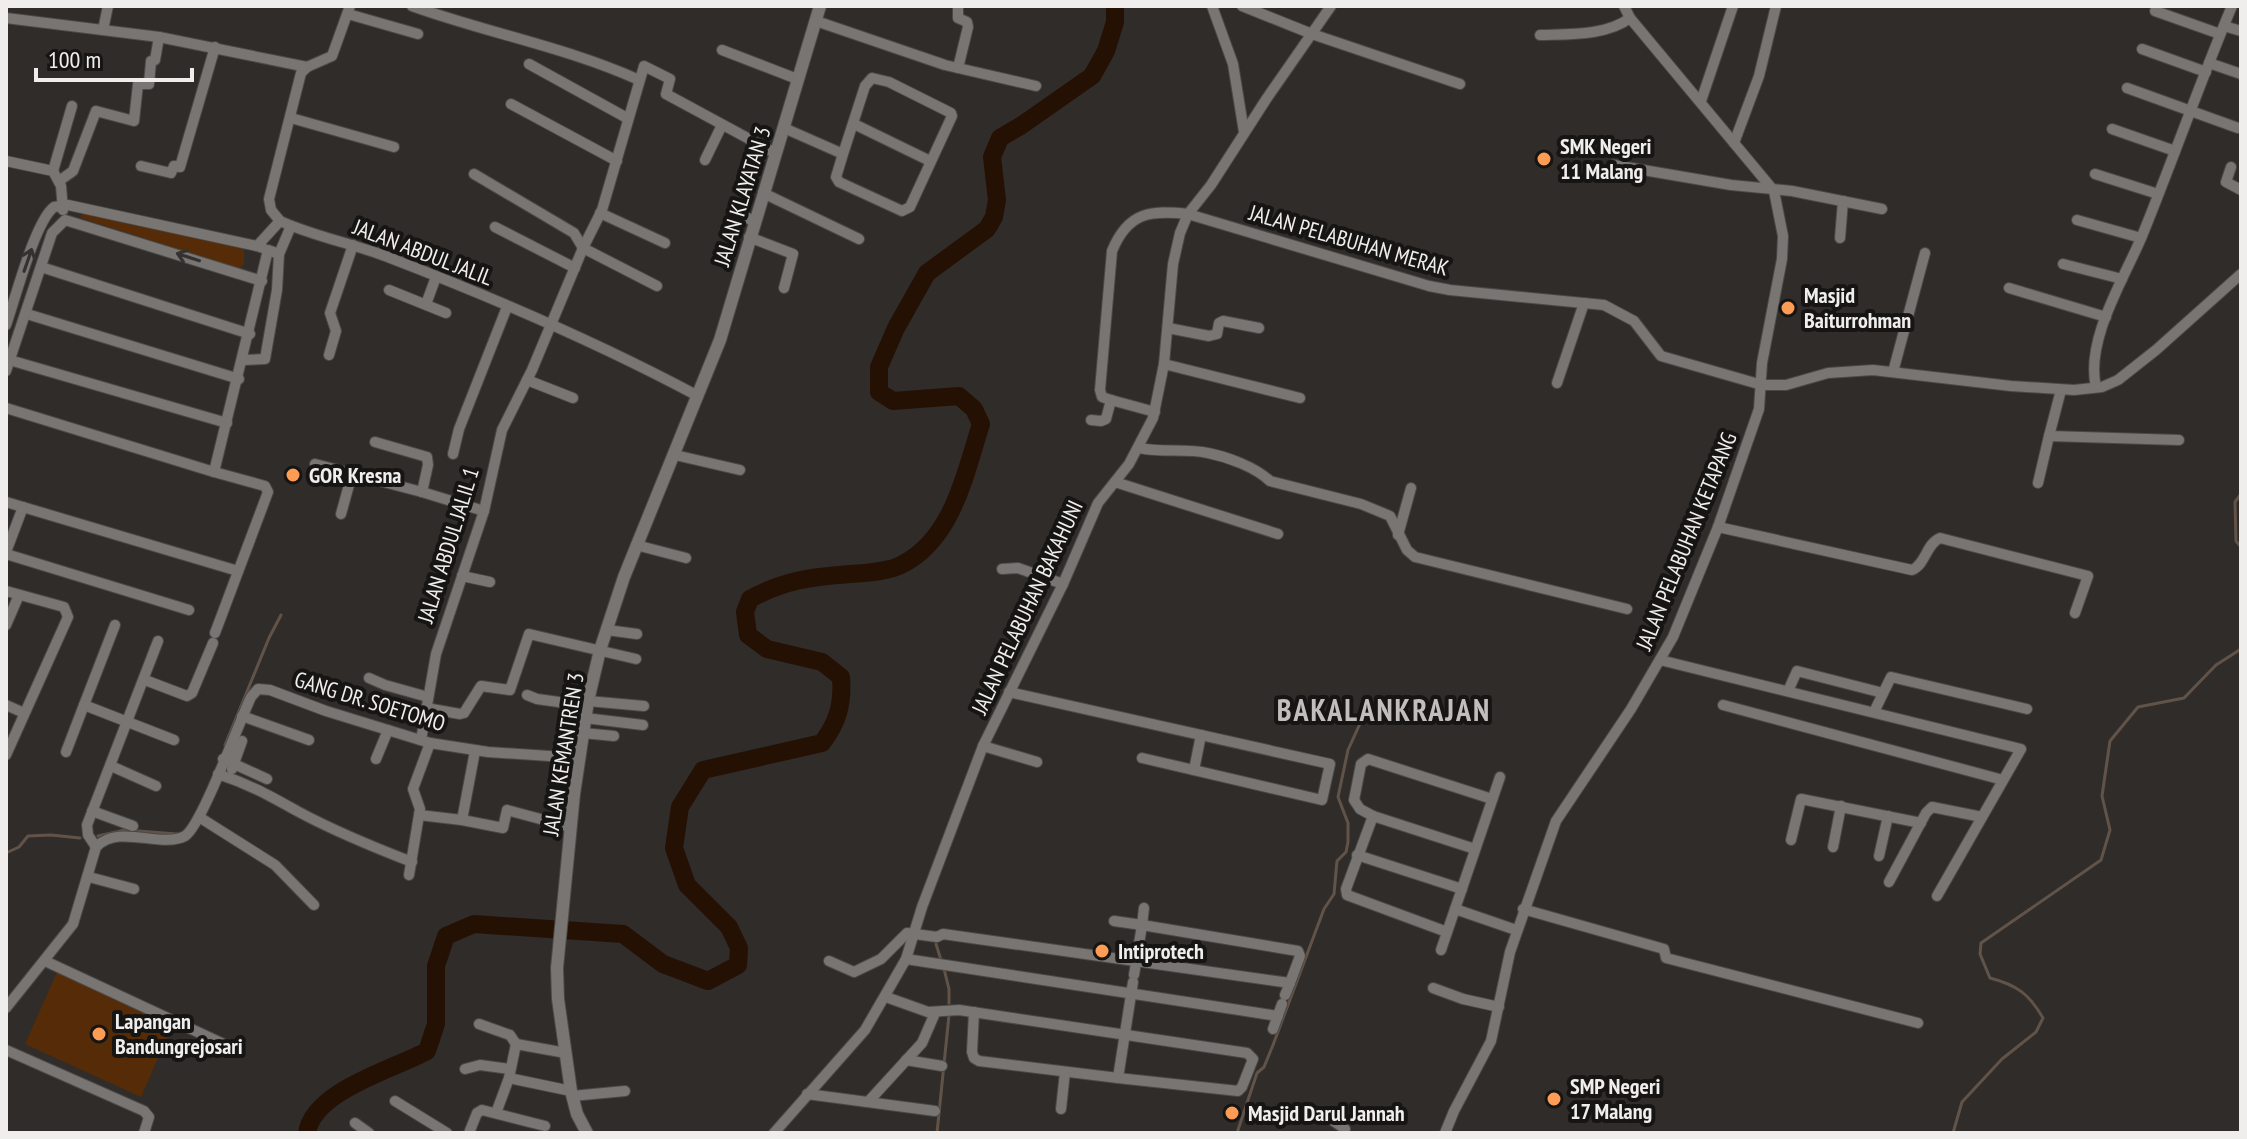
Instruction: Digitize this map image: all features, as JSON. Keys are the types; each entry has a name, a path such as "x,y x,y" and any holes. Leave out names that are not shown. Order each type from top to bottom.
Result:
{"street":[{"path":"103,30 108,6"},
{"path":"412,6 572,53 639,80 644,65 670,79 665,93 775,153"},
{"name":"JALAN KLAYATAN 3","path":"698,396 725,325 753,221 820,6"},
{"path":"958,6 958,18 967,22 968,27 958,68"},
{"path":"1212,6 1233,64 1244,132"},
{"path":"1242,6 1312,34 1460,84"},
{"name":"JALAN PELABUHAN BAKAHUNI","path":"774,1133 865,1030 906,959 983,746 1063,584 1098,503 1139,448 1155,412 1164,364 1173,264 1188,214 1211,185 1331,6"},
{"name":"JALAN PELABUHAN KETAPANG","path":"1445,1133 1486,1051 1516,930 1556,821 1631,709 1673,637 1755,426 1762,385 1762,363 1782,259 1783,236 1774,191 1630,18 1624,6"},
{"path":"1701,101 1733,6"},
{"path":"1734,143 1759,76 1776,6"},
{"path":"2096,387 2094,359 2106,317 2141,238 2232,6"},
{"path":"214,472 268,250 280,221 271,210 269,199 301,73 332,56 349,10 418,34"},
{"path":"2155,11 2222,30 2241,31"},
{"path":"6,18 159,37 307,67"},
{"path":"1540,35 1593,32 1630,18"},
{"path":"816,21 958,68 1036,86"},
{"path":"6,161 56,176 73,171 96,111 134,121 138,84 149,84 151,61 155,60 159,37"},
{"path":"141,166 171,173 174,166 180,167 215,47"},
{"path":"2142,49 2241,74"},
{"path":"722,50 792,77"},
{"path":"529,64 627,118"},
{"path":"872,78 889,82 949,110 952,116 910,207 902,211 839,182 836,177 843,154 865,86 872,78"},
{"name":"JALAN ABDUL JALIL 1","path":"409,875 419,815 419,803 413,789 426,742 427,703 436,654 484,511 502,430 600,213 639,80"},
{"path":"2127,88 2238,128"},
{"path":"511,104 617,161"},
{"path":"65,220 56,176 72,106"},
{"path":"291,118 394,147"},
{"path":"854,124 930,161"},
{"path":"705,160 722,125"},
{"path":"784,128 843,154"},
{"path":"2112,129 2175,151"},
{"path":"1614,165 1774,191 1792,191 1882,209"},
{"path":"2231,167 2227,184 2241,190"},
{"path":"474,174 574,233 583,248 657,286"},
{"path":"2095,174 2158,194"},
{"path":"763,193 859,239"},
{"path":"1840,238 1843,201"},
{"path":"6,325 44,219 48,211 62,205 268,250"},
{"name":"JALAN PELABUHAN MERAK","path":"1111,400 1102,397 1100,390 1112,251 1118,236 1140,216 1160,211 1188,214 1429,286 1604,305 1628,316 1661,356 1762,385"},
{"path":"600,213 665,243"},
{"path":"740,214 753,221"},
{"path":"6,371 52,233 65,220"},
{"path":"65,220 262,281"},
{"path":"2077,220 2141,238"},
{"name":"JALAN ABDUL JALIL","path":"280,221 353,245 552,323 698,396"},
{"path":"268,250 291,226"},
{"path":"495,227 575,268"},
{"path":"749,237 793,254 784,288"},
{"path":"329,355 336,331 330,313 353,245"},
{"path":"243,360 260,361 265,359 267,353 277,290 268,250"},
{"path":"1893,372 1925,253"},
{"path":"2063,264 2122,279"},
{"path":"41,267 250,334"},
{"path":"1762,385 1786,385 1837,371 1893,372 2061,390 2096,387 2118,380 2241,274"},
{"path":"426,304 436,277"},
{"path":"2009,288 2106,317"},
{"path":"389,290 446,313"},
{"path":"1557,383 1584,303"},
{"path":"453,454 459,429 507,307"},
{"path":"27,314 239,379"},
{"path":"1168,328 1209,336 1217,334 1219,323 1223,321 1259,328"},
{"path":"8,360 227,423"},
{"path":"1164,364 1300,398"},
{"path":"527,380 573,398"},
{"path":"2038,483 2061,390"},
{"name":"JALAN KEMANTREN 3","path":"587,1133 572,1094 558,999 557,968 579,758 600,650 636,545 698,396"},
{"path":"1091,420 1106,419 1111,400 1155,412"},
{"path":"6,408 267,488 192,693 187,696 145,680"},
{"path":"2049,436 2179,440"},
{"path":"375,442 427,457 422,492"},
{"path":"1139,448 1160,453 1208,452 1260,471 1270,481 1361,504 1390,516 1407,550 1415,557 1627,609"},
{"path":"675,455 740,470"},
{"path":"315,464 484,511"},
{"path":"341,514 352,474"},
{"path":"1115,482 1278,534"},
{"path":"1398,535 1411,488"},
{"path":"6,502 238,571"},
{"path":"23,507 6,553 189,610"},
{"path":"1718,527 1912,570 1917,568 1931,543 1940,538 2088,576 2075,613"},
{"path":"636,545 686,558"},
{"path":"1002,569 1018,568 1063,584"},
{"path":"462,576 490,582"},
{"path":"6,591 64,607 68,611 6,755"},
{"path":"6,625 19,595"},
{"path":"66,752 115,625"},
{"path":"607,630 637,634"},
{"path":"369,678 460,714 464,713 481,686 510,690 529,634 636,659"},
{"path":"96,847 87,830 92,811 158,641"},
{"path":"1660,660 2021,749 1937,896"},
{"path":"1788,691 1797,671 1883,693"},
{"path":"1874,712 1891,677 2027,709"},
{"name":"GANG DR. SOETOMO","path":"199,817 226,768 242,716 255,691 263,689 426,742 475,751 579,758"},
{"path":"1009,692 1330,764 1322,800 1142,758"},
{"path":"527,695 587,708 643,725"},
{"path":"6,705 24,713"},
{"path":"84,705 174,740"},
{"path":"1723,705 2003,780"},
{"path":"587,708 644,706"},
{"path":"242,716 309,740"},
{"path":"376,759 388,730"},
{"path":"583,733 614,736"},
{"path":"1194,770 1201,735"},
{"path":"226,768 242,741"},
{"path":"983,746 1037,762"},
{"path":"462,820 475,751"},
{"path":"1475,849 1360,809 1354,800 1361,764 1368,759 1492,799"},
{"path":"111,766 156,786"},
{"path":"226,768 267,779"},
{"path":"226,768 297,811 360,842 412,862"},
{"path":"1441,950 1500,777"},
{"path":"1791,840 1801,799 1921,823"},
{"path":"1833,847 1841,806"},
{"path":"1889,882 1932,807 1982,817"},
{"path":"419,815 503,828 507,810 570,827"},
{"path":"92,811 133,826"},
{"path":"1373,816 1346,889 1350,898 1447,932"},
{"path":"1879,856 1888,816"},
{"path":"6,1008 73,924 96,847 101,841 118,837 177,838 187,834 199,817 275,865 314,905"},
{"path":"1357,855 1462,889"},
{"path":"89,877 134,889"},
{"path":"1118,1078 1144,908"},
{"path":"1455,909 1516,930"},
{"path":"1523,909 1664,949 1666,958 1918,1023"},
{"path":"1114,921 1298,951 1300,956 1273,1029"},
{"path":"829,961 850,971 858,971 881,959 901,936 914,933 937,937 943,934 1290,983"},
{"path":"906,959 1278,1016"},
{"path":"45,961 230,1047"},
{"path":"1433,988 1499,1007"},
{"path":"886,997 935,1013 950,1010 974,1012 1247,1053 1253,1059 1238,1091 979,1061 974,1058 974,1012"},
{"path":"868,1102 927,1036 935,1013"},
{"path":"479,1024 510,1035 516,1044 510,1074 496,1113"},
{"path":"516,1044 566,1053"},
{"path":"6,1050 144,1111 149,1117 144,1133"},
{"path":"906,1060 942,1066"},
{"path":"465,1069 480,1065 572,1094 625,1091"},
{"path":"1061,1109 1065,1072"},
{"path":"807,1094 935,1111"},
{"path":"395,1101 447,1133"},
{"path":"469,1133 480,1110 545,1126"},
{"path":"1322,1113 1344,1127 1344,1133"},
{"path":"355,1123 369,1133"}],"shaded area":[{"path":"82,214 240,246 244,249 244,264 240,268 235,267 80,218"},
{"name":"Lapangan Bandungrejosari","path":"57,972 173,1024 141,1097 25,1044"}],"waterway":[{"path":"307,1133 313,1118 339,1093 427,1051 436,1024 436,966 446,936 474,924 623,934 663,964 708,981 738,965 739,948 729,927 687,885 674,848 680,807 703,770 822,743 836,720 841,696 841,677 822,662 767,649 748,635 745,612 750,599 798,580 897,567 920,553 945,521 955,503 981,424 974,409 959,396 893,401 879,392 879,367 896,328 927,273 987,229 994,217 997,200 992,157 1000,138 1092,76 1106,51 1115,22 1115,6"},
{"path":"2241,494 2235,502 2236,541 2241,547"},
{"path":"225,745 281,615"},
{"path":"1953,1133 1962,1102 2002,1059 2036,1032 2043,1018 2021,992 1990,978 1980,954 1981,943 2101,860 2110,830 2102,796 2110,741 2138,707 2184,698 2216,665 2241,649"},
{"path":"1237,1133 1257,1073 1264,1067 1324,909 1334,894 1337,861 1346,852 1348,842 1348,823 1338,797 1348,750 1363,717"},
{"path":"98,836 125,830 177,834"},
{"path":"6,853 19,847 28,836 80,838"},
{"path":"936,944 941,960"},
{"path":"944,969 949,1003"},
{"path":"937,1133 949,1015"}],"place":[{"name":"SMK Negeri 11 Malang","path":"1544,159"},
{"name":"Masjid Baiturrohman","path":"1788,308"},
{"name":"GOR Kresna","path":"293,475"},
{"name":"Intiprotech","path":"1102,951"},
{"name":"Lapangan Bandungrejosari","path":"99,1034"},
{"name":"SMP Negeri 17 Malang","path":"1554,1099"},
{"name":"Masjid Darul Jannah","path":"1232,1113"}],"district":[{"name":"BAKALANKRAJAN","path":"1384,711"}]}
